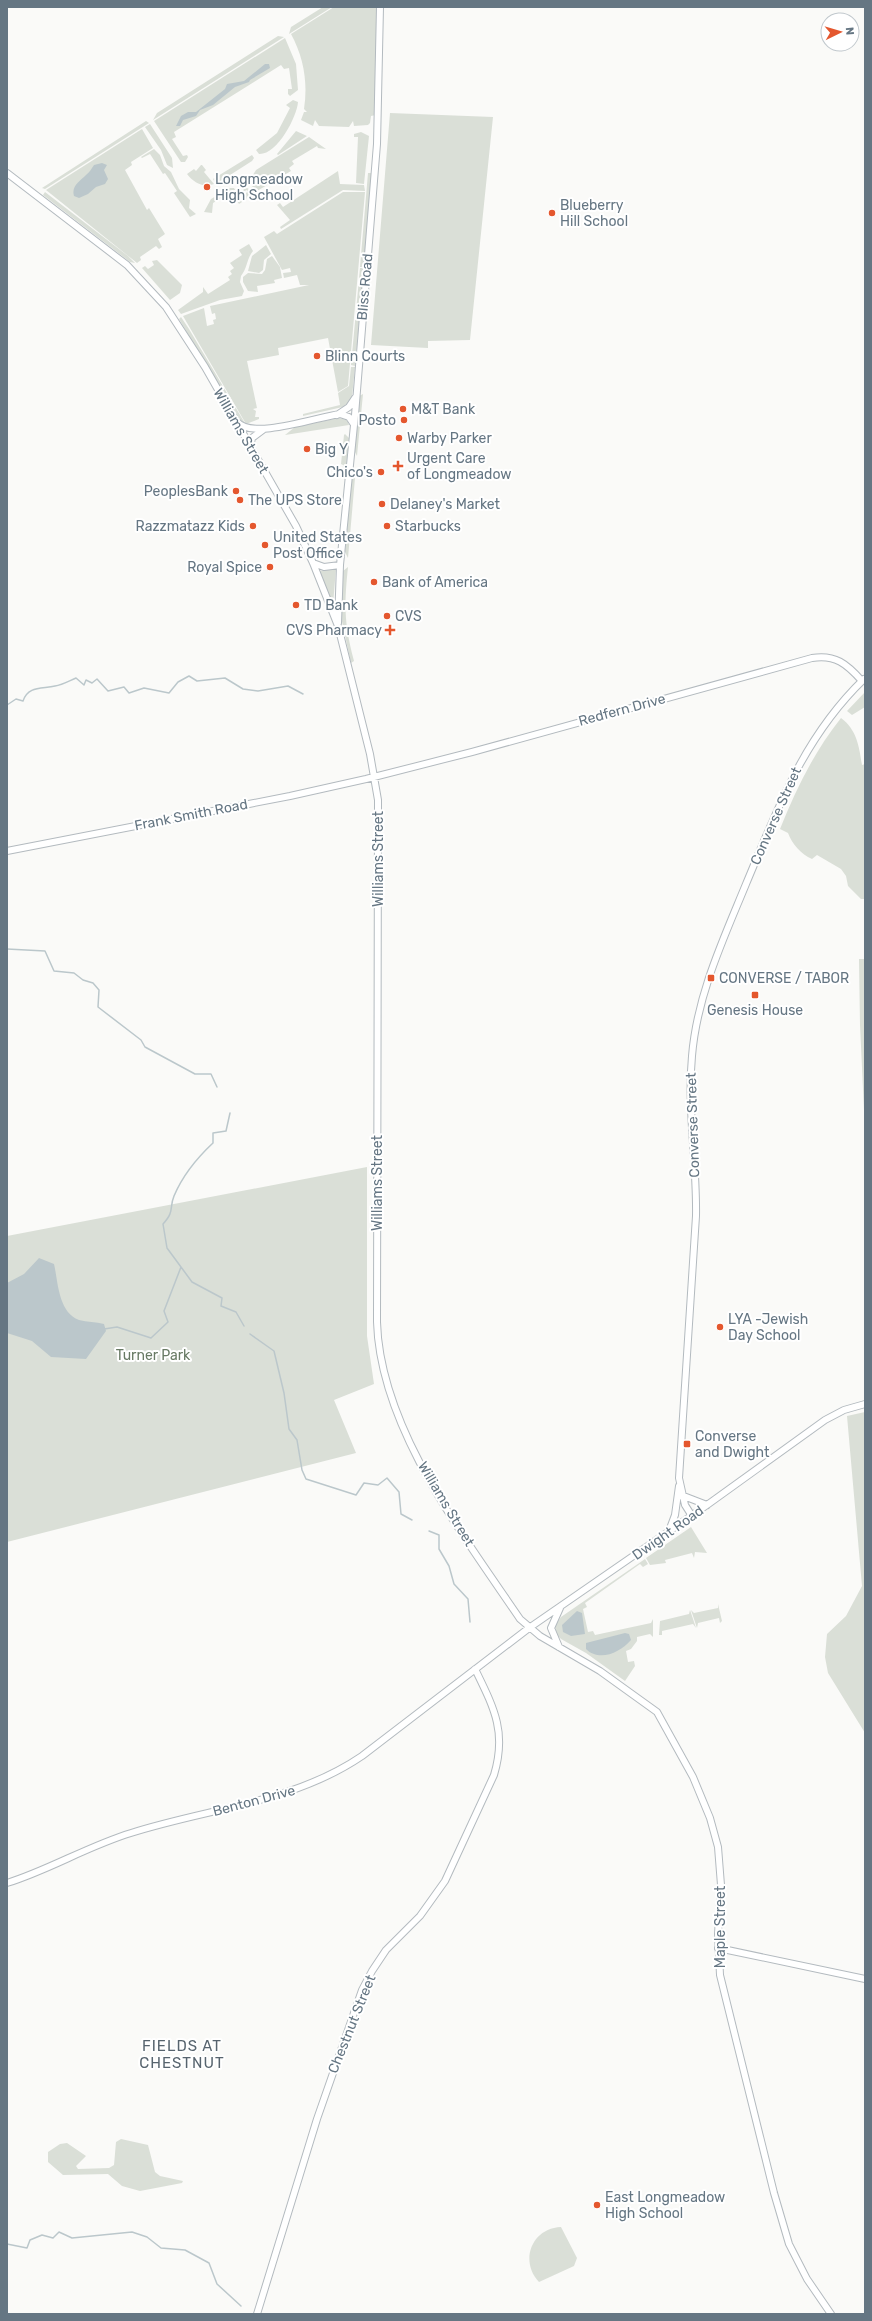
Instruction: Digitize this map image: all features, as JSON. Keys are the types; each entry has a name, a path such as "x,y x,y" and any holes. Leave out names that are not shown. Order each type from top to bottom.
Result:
{"main road":[{"name":"Bliss Road","path":"338,626 340,565 377,144 380,7"},
{"name":"Williams Street","path":"7,173 116,256 151,290 181,328 296,526 313,563 338,626 374,776 378,809 377,1315 380,1355 394,1401 426,1474 485,1566 528,1628"},
{"path":"337,415 349,407 355,398"},
{"path":"236,421 247,429 266,429 337,415 347,416 353,423"},
{"path":"250,447 254,436 266,429"},
{"path":"313,563 324,567 340,565"},
{"name":"Redfern Drive","path":"374,776 472,752 812,658 828,657 841,661 864,680"},
{"name":"Converse Street","path":"692,1516 685,1506 681,1495 680,1485 696,1206 690,1112 690,1072 701,1003 720,946 794,773 825,722 864,680"},
{"name":"Frank Smith Road","path":"7,851 290,796 374,776"},
{"name":"Dwight Road","path":"475,1669 528,1628 692,1516 831,1416 847,1408 865,1404"},
{"path":"670,1531 675,1515 676,1495 680,1485"},
{"path":"681,1495 707,1505"},
{"path":"560,1607 551,1628 553,1636 560,1648"},
{"name":"Maple Street","path":"528,1628 600,1671 657,1712 681,1754 702,1796 718,1847 721,1885 718,1948 723,1987 784,2230 796,2259 830,2314"},
{"name":"Benton Drive","path":"7,1883 125,1834 280,1795 316,1782 362,1756 475,1669"},
{"name":"Chestnut Street","path":"257,2314 317,2119 362,1990 372,1971 386,1950 420,1916 442,1886 494,1775 499,1758 500,1731 495,1712 475,1669"},
{"path":"718,1948 865,1979"}],"green space":[{"path":"323,7 332,7 289,34 291,27"},
{"path":"334,7 377,7 376,115 371,116 370,123 368,125 354,126 353,121 349,127 319,126 315,120 313,126 301,120 304,112 307,112 304,109 304,71 299,52 291,34"},
{"path":"278,36 284,37 153,120 157,113"},
{"path":"285,38 296,64 298,90 290,96 288,94 288,89 292,89 289,68 284,69 281,65 174,132 176,137 172,139 183,156 187,155 188,157 185,162 181,162 154,121"},
{"path":"293,100 298,102 297,109 285,134 273,148 266,153 259,154 256,150 277,133 290,108 286,105"},
{"path":"390,113 493,117 470,340 428,341 428,348 371,345"},
{"path":"146,121 149,123 45,189 42,188"},
{"path":"150,124 172,158 173,168 167,165 161,150 145,127"},
{"path":"142,129 153,148 131,162 132,165 125,170 147,210 149,208 165,234 158,239 162,247 159,249 156,246 140,257 141,260 137,263 46,190"},
{"path":"296,131 307,136 278,155 277,154"},
{"path":"361,132 369,136 364,184 356,183 358,137 354,137 354,134"},
{"path":"309,137 326,149 318,148 317,146 292,161 294,164 289,168 291,171 247,197 246,200 243,194 248,192 247,190 242,192 245,187 249,189 253,186 255,182 251,178 256,170"},
{"path":"154,149 160,155 164,166 171,172 179,189 190,200 189,208 196,214 190,217 174,193 177,191 165,173 163,174 150,154 142,158 141,157"},
{"path":"252,155 254,158 252,161 216,184 213,179"},
{"path":"201,165 206,170 204,172 214,184 199,184 187,174 194,169 196,171"},
{"path":"338,171 340,184 364,185 365,191 343,190 281,229 280,227 290,220 277,205 280,203 283,207"},
{"path":"368,173 372,173 364,267 360,267"},
{"path":"230,188 234,188 242,202 239,204 231,192 213,203 212,213 204,212 211,199"},
{"path":"45,192 135,263 130,262 43,195"},
{"path":"343,192 365,192 348,386 338,392 328,338 278,348 279,355 247,361 257,408 253,409 256,411 255,417 259,417 259,419 246,424 183,316 204,308 207,326 214,324 213,320 216,319 215,313 212,314 210,306 309,285 300,285 297,275 284,278 283,273 291,272 290,268 282,270 264,237 274,231 277,234"},
{"path":"249,244 253,251 241,276 240,282 244,291 242,296 220,300 181,314 178,310 203,292 203,287 208,294 230,280 228,277 232,274 230,271 234,268 230,263 242,255 239,250"},
{"path":"266,245 271,254 264,260 263,270 259,273 248,271 252,256"},
{"path":"272,256 280,267 282,278 274,280 275,283 257,286 258,292 248,291 243,282 243,277 248,273 262,274 265,270 267,259"},
{"path":"157,260 182,285 180,293 170,300 142,268 145,266 148,269 154,265 152,261"},
{"path":"360,268 364,268 355,366 351,365"},
{"path":"181,317 246,425 237,417 179,319"},
{"path":"351,367 355,367 352,397 347,406 303,416 303,414 340,405 338,393 349,386"},
{"path":"363,394 357,456 354,450 359,396"},
{"path":"339,418 347,420 349,425 285,435 295,427"},
{"path":"345,434 349,438 345,476 342,476 343,465 341,464"},
{"path":"351,478 355,478 348,558 345,552"},
{"path":"348,567 346,614 348,636 354,661 351,663 341,617 343,571"},
{"path":"336,568 333,605 333,606 319,571"},
{"path":"865,692 865,707 852,715 847,711"},
{"path":"841,718 854,733 862,765 865,764 865,899 861,899 848,886 846,876 841,869 817,855 812,859 808,857 797,848 788,833 780,829 806,771 822,744"},
{"path":"859,959 865,959 865,1132 860,1025"},
{"name":"Turner Park","path":"367,1167 367,1336 374,1384 334,1400 356,1453 7,1542 7,1236"},
{"path":"865,1412 865,1733 828,1673 825,1657 827,1634 846,1616 862,1586 847,1416"},
{"path":"691,1527 707,1553 695,1552 694,1558 692,1553 665,1560 666,1563 650,1565 646,1558"},
{"path":"645,1559 648,1564 643,1567 640,1564 585,1603 587,1607 583,1609 588,1632 593,1631 595,1635 651,1623 653,1619 653,1637 650,1634 637,1637 637,1641 631,1649 626,1651 628,1662 634,1661 635,1666 625,1681 586,1653 561,1639 557,1635 555,1626 561,1617"},
{"path":"718,1604 722,1621 720,1623 719,1618 698,1623 697,1628 691,1610 694,1613 718,1608"},
{"path":"690,1610 696,1628 693,1624 662,1631 662,1635 659,1635 660,1621 689,1614"},
{"path":"121,2139 148,2145 155,2172 160,2176 183,2181 182,2183 140,2191 122,2186 108,2174 63,2175 48,2162 48,2152 60,2144 67,2143 86,2156 76,2166 78,2169 109,2168 114,2165 116,2142"},
{"path":"561,2227 577,2258 574,2266 539,2282 533,2274 530,2265 532,2247 536,2239 543,2233 551,2229"}],"shaded area":[{"path":"265,64 269,64 270,68 249,82 235,87 213,105 200,110 196,116 183,120 180,126 176,126 181,116 188,112 196,112 225,89 227,84 244,81"},
{"path":"102,163 107,165 104,170 108,179 105,184 96,187 88,194 79,198 74,196 73,192 77,184 94,165"},
{"path":"39,1258 54,1264 60,1295 67,1310 72,1316 79,1320 104,1324 106,1331 86,1359 51,1357 32,1341 7,1333 7,1283 24,1274"},
{"path":"577,1611 582,1613 585,1634 571,1636 563,1632 562,1625"},
{"path":"625,1633 629,1634 631,1640 615,1652 597,1655 586,1649 586,1643"}],"waterway":[{"path":"7,705 16,699 23,701 25,696 32,690 63,684 76,678 84,685 86,680 92,683 97,679 108,691 124,687 129,693 144,688 169,693 178,682 189,676 197,681 225,678 243,689 258,691 288,686 303,694"},
{"path":"7,949 45,951 54,971 74,973 83,980 93,983 99,990 98,1007 141,1040 145,1047 195,1074 211,1074 217,1087"},
{"path":"104,1329 117,1327 151,1338 168,1322 164,1311 181,1267 167,1248 163,1224 169,1216 174,1196 181,1182 196,1161 213,1143 213,1133 226,1131 230,1113"},
{"path":"181,1267 192,1282 222,1298 221,1306 236,1312 244,1326"},
{"path":"250,1334 274,1351 284,1393 289,1429 297,1440 302,1470 306,1479 356,1495 364,1483 378,1485 387,1478 399,1492 401,1514 412,1520"},
{"path":"429,1531 439,1535 439,1549 449,1566 454,1584 468,1599 470,1622"},
{"path":"7,2244 27,2248 30,2240 42,2235 53,2238 59,2232 72,2238 132,2232 147,2237 161,2248 185,2250 209,2263 217,2284 241,2306"}],"place":[{"name":"Longmeadow High School","path":"207,187"},
{"name":"Blueberry Hill School","path":"552,213"},
{"name":"Blinn Courts","path":"317,356"},
{"name":"M&T Bank","path":"403,409"},
{"name":"Posto","path":"404,420"},
{"name":"Warby Parker","path":"399,438"},
{"name":"Big Y","path":"307,449"},
{"name":"Urgent Care of Longmeadow","path":"398,466"},
{"name":"Chico's","path":"381,472"},
{"name":"PeoplesBank","path":"236,491"},
{"name":"The UPS Store","path":"240,500"},
{"name":"Delaney's Market","path":"382,504"},
{"name":"Razzmatazz Kids","path":"253,526"},
{"name":"Starbucks","path":"387,526"},
{"name":"United States Post Office","path":"265,545"},
{"name":"Royal Spice","path":"270,567"},
{"name":"Bank of America","path":"374,582"},
{"name":"TD Bank","path":"296,605"},
{"name":"CVS","path":"387,616"},
{"name":"CVS Pharmacy","path":"390,630"},
{"name":"CONVERSE / TABOR","path":"711,978"},
{"name":"Genesis House","path":"755,995"},
{"name":"LYA -Jewish Day School","path":"720,1327"},
{"name":"Converse and Dwight","path":"687,1444"},
{"name":"East Longmeadow High School","path":"597,2205"}],"district":[{"name":"FIELDS AT CHESTNUT","path":"182,2054"}]}
